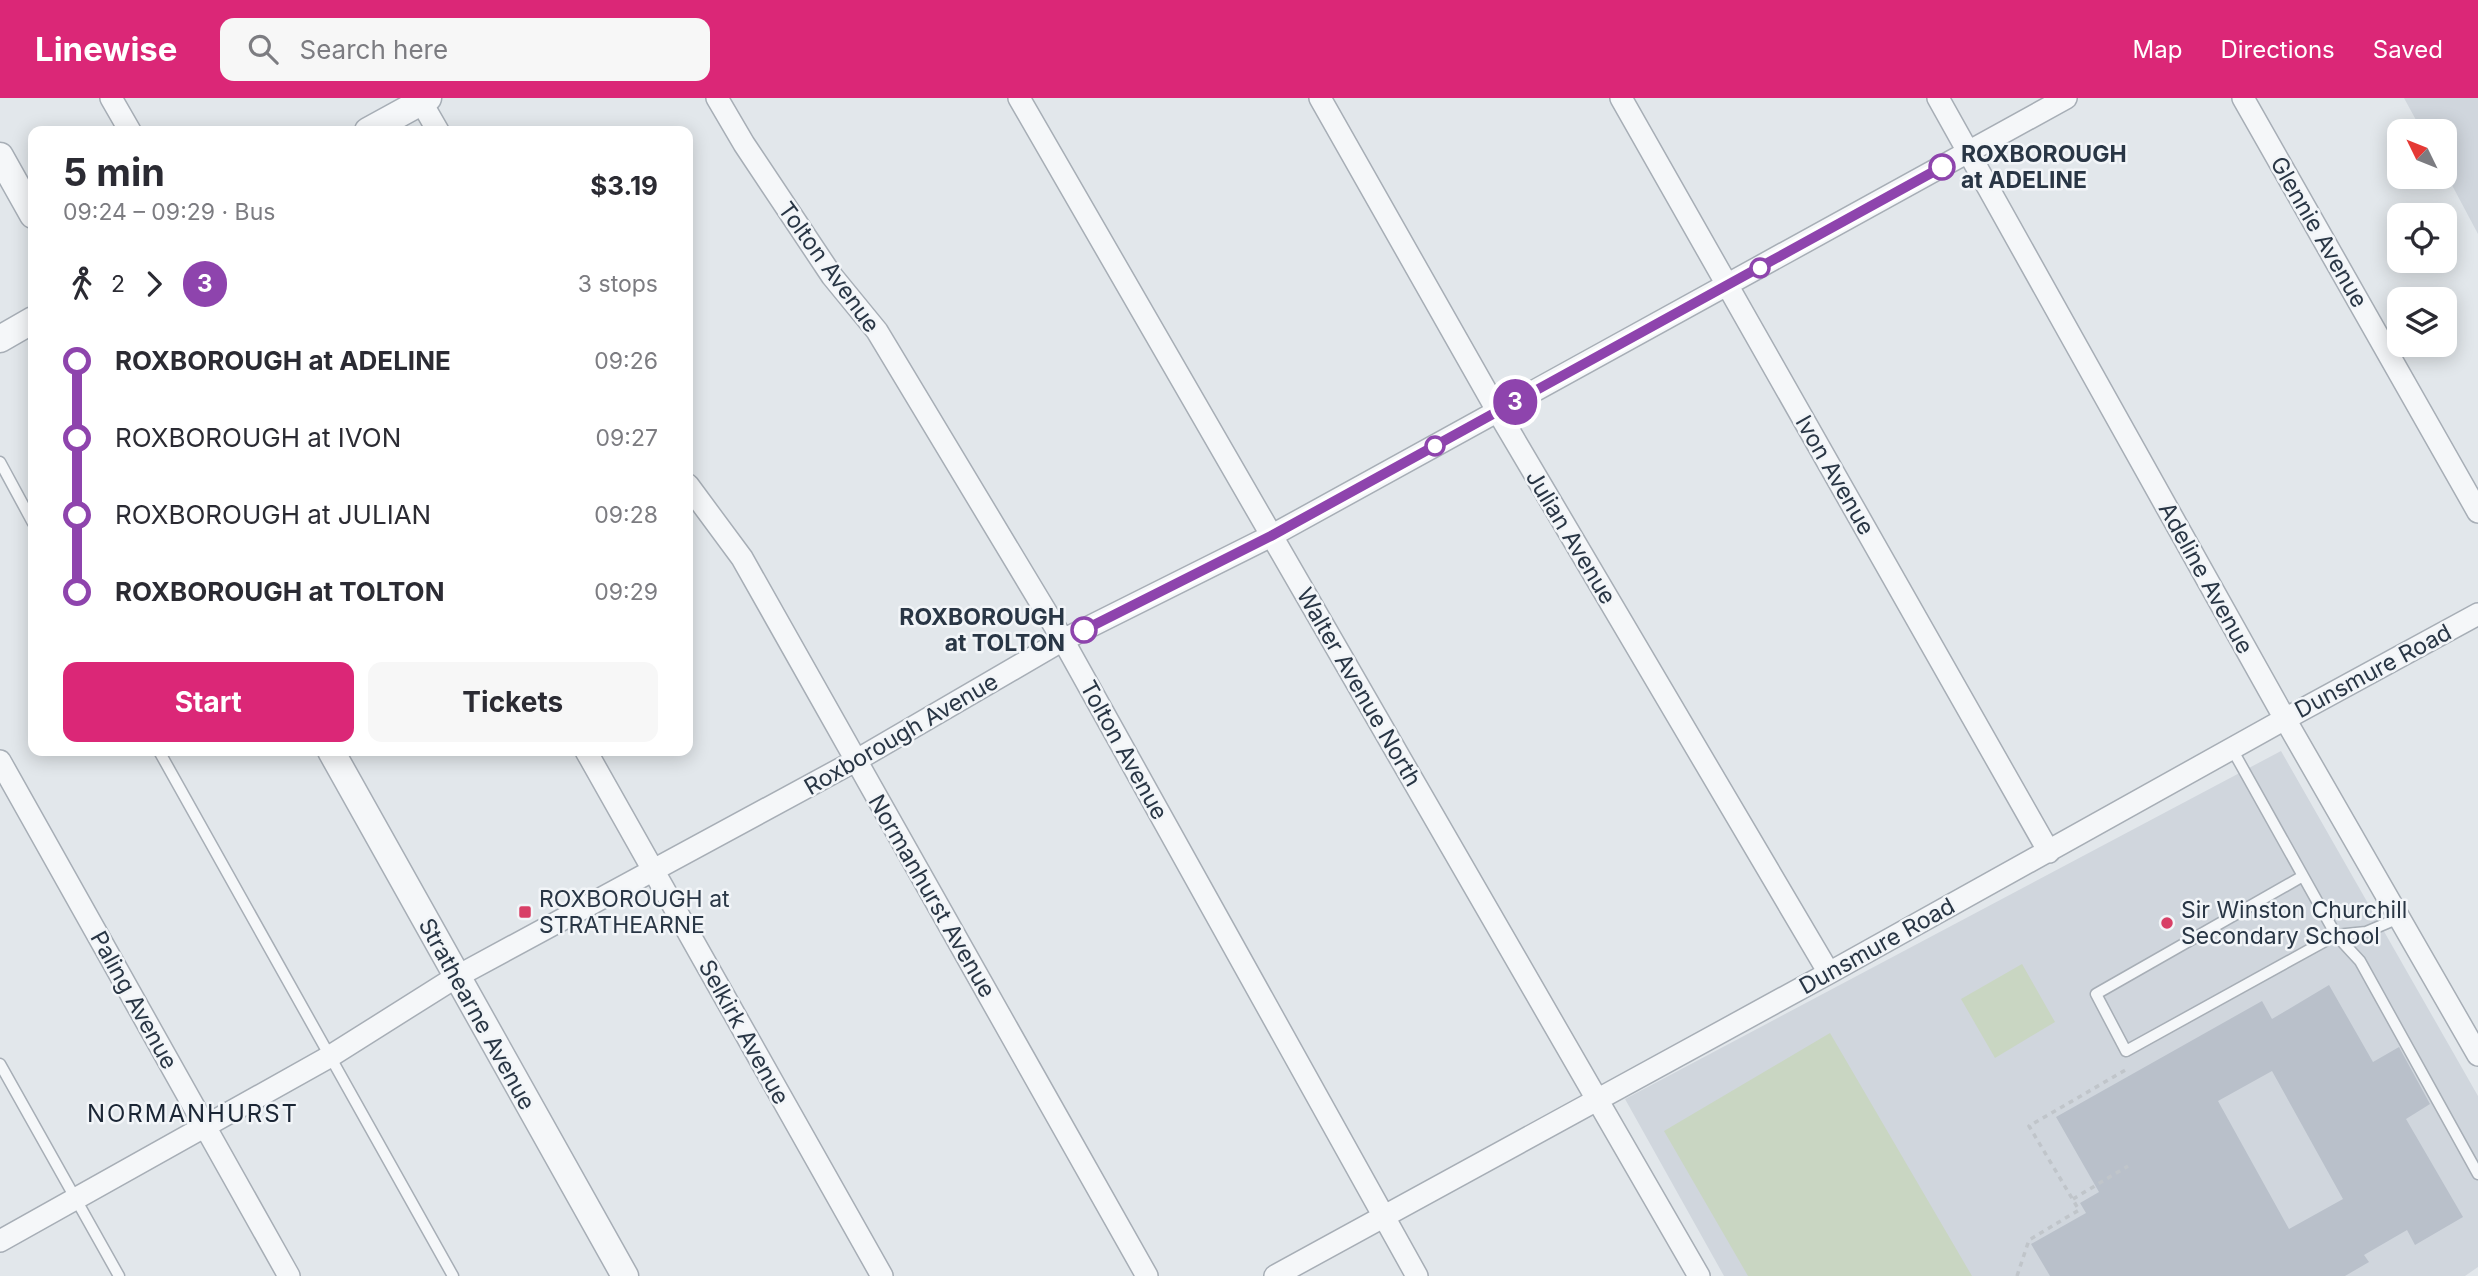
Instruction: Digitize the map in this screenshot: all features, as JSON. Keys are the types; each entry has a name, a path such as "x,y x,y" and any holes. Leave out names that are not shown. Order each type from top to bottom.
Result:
{"street":[{"path":"111,98 127,126"},
{"name":"Tolton Avenue","path":"717,98 744,144 832,276 877,331 1063,640 1417,1276"},
{"name":"Walter Avenue North","path":"1019,98 1699,1276"},
{"name":"Julian Avenue","path":"1320,98 1498,412 1829,973"},
{"name":"Ivon Avenue","path":"1621,98 2049,852"},
{"name":"Adeline Avenue","path":"1938,98 2285,719 2478,1055"},
{"name":"Roxborough Avenue","path":"0,1241 328,1057 456,977 855,761 1063,640 1271,536 2066,98"},
{"name":"Glennie Avenue","path":"2243,98 2478,513"},
{"path":"377,126 423,99 436,126"},
{"path":"0,156 28,206"},
{"path":"0,339 28,323"},
{"name":"Normanhurst Avenue","path":"693,492 742,558 1147,1276"},
{"name":"Dunsmure Road","path":"1275,1276 2478,614"},
{"name":"Strathearne Avenue","path":"334,756 625,1276"},
{"name":"Selkirk Avenue","path":"589,756 882,1276"},
{"name":"Paling Avenue","path":"0,761 289,1276"}],"lane":[{"path":"0,462 28,514"},
{"path":"2232,749 2336,935 2360,961 2478,1174"},
{"path":"162,756 453,1276"},
{"path":"2303,876 2096,994 2126,1051 2336,935 2366,932 2399,918"},
{"path":"0,1064 119,1276"}],"path":[{"path":"2017,1276 2029,1240 2079,1210 2029,1126 2129,1068"},
{"path":"2073,1199 2128,1166"}],"shaded area":[{"path":"2404,98 2478,98 2478,234 2454,189 2457,189 2457,119 2415,119"},
{"name":"Sir Winston Churchill Secondary School","path":"2281,751 2478,1096 2478,1267 2465,1276 1724,1276 1625,1099"}],"green space":[{"path":"2022,964 2055,1022 1995,1058 1961,999"},
{"path":"1830,1033 1972,1276 1748,1276 1664,1131"}],"building":[{"path":"2329,985 2373,1062 2399,1047 2430,1104 2406,1119 2463,1217 2415,1245 2407,1230 2364,1255 2369,1262 2345,1276 2050,1276 2031,1244 2086,1213 2080,1203 2099,1192 2056,1117 2262,1001 2272,1019","holes":["2272,1071 2343,1199 2289,1229 2218,1101"]}],"bus line":[{"name":"3","path":"1084,630 1271,536 1942,167"}],"place":[{"name":"ROXBOROUGH at ADELINE","path":"1942,167"},
{"name":"ROXBOROUGH at TOLTON","path":"1084,630"},
{"name":"ROXBOROUGH at STRATHEARNE","path":"525,912"},
{"name":"Sir Winston Churchill Secondary School","path":"2167,923"}],"district":[{"name":"NORMANHURST","path":"193,1114"}]}
